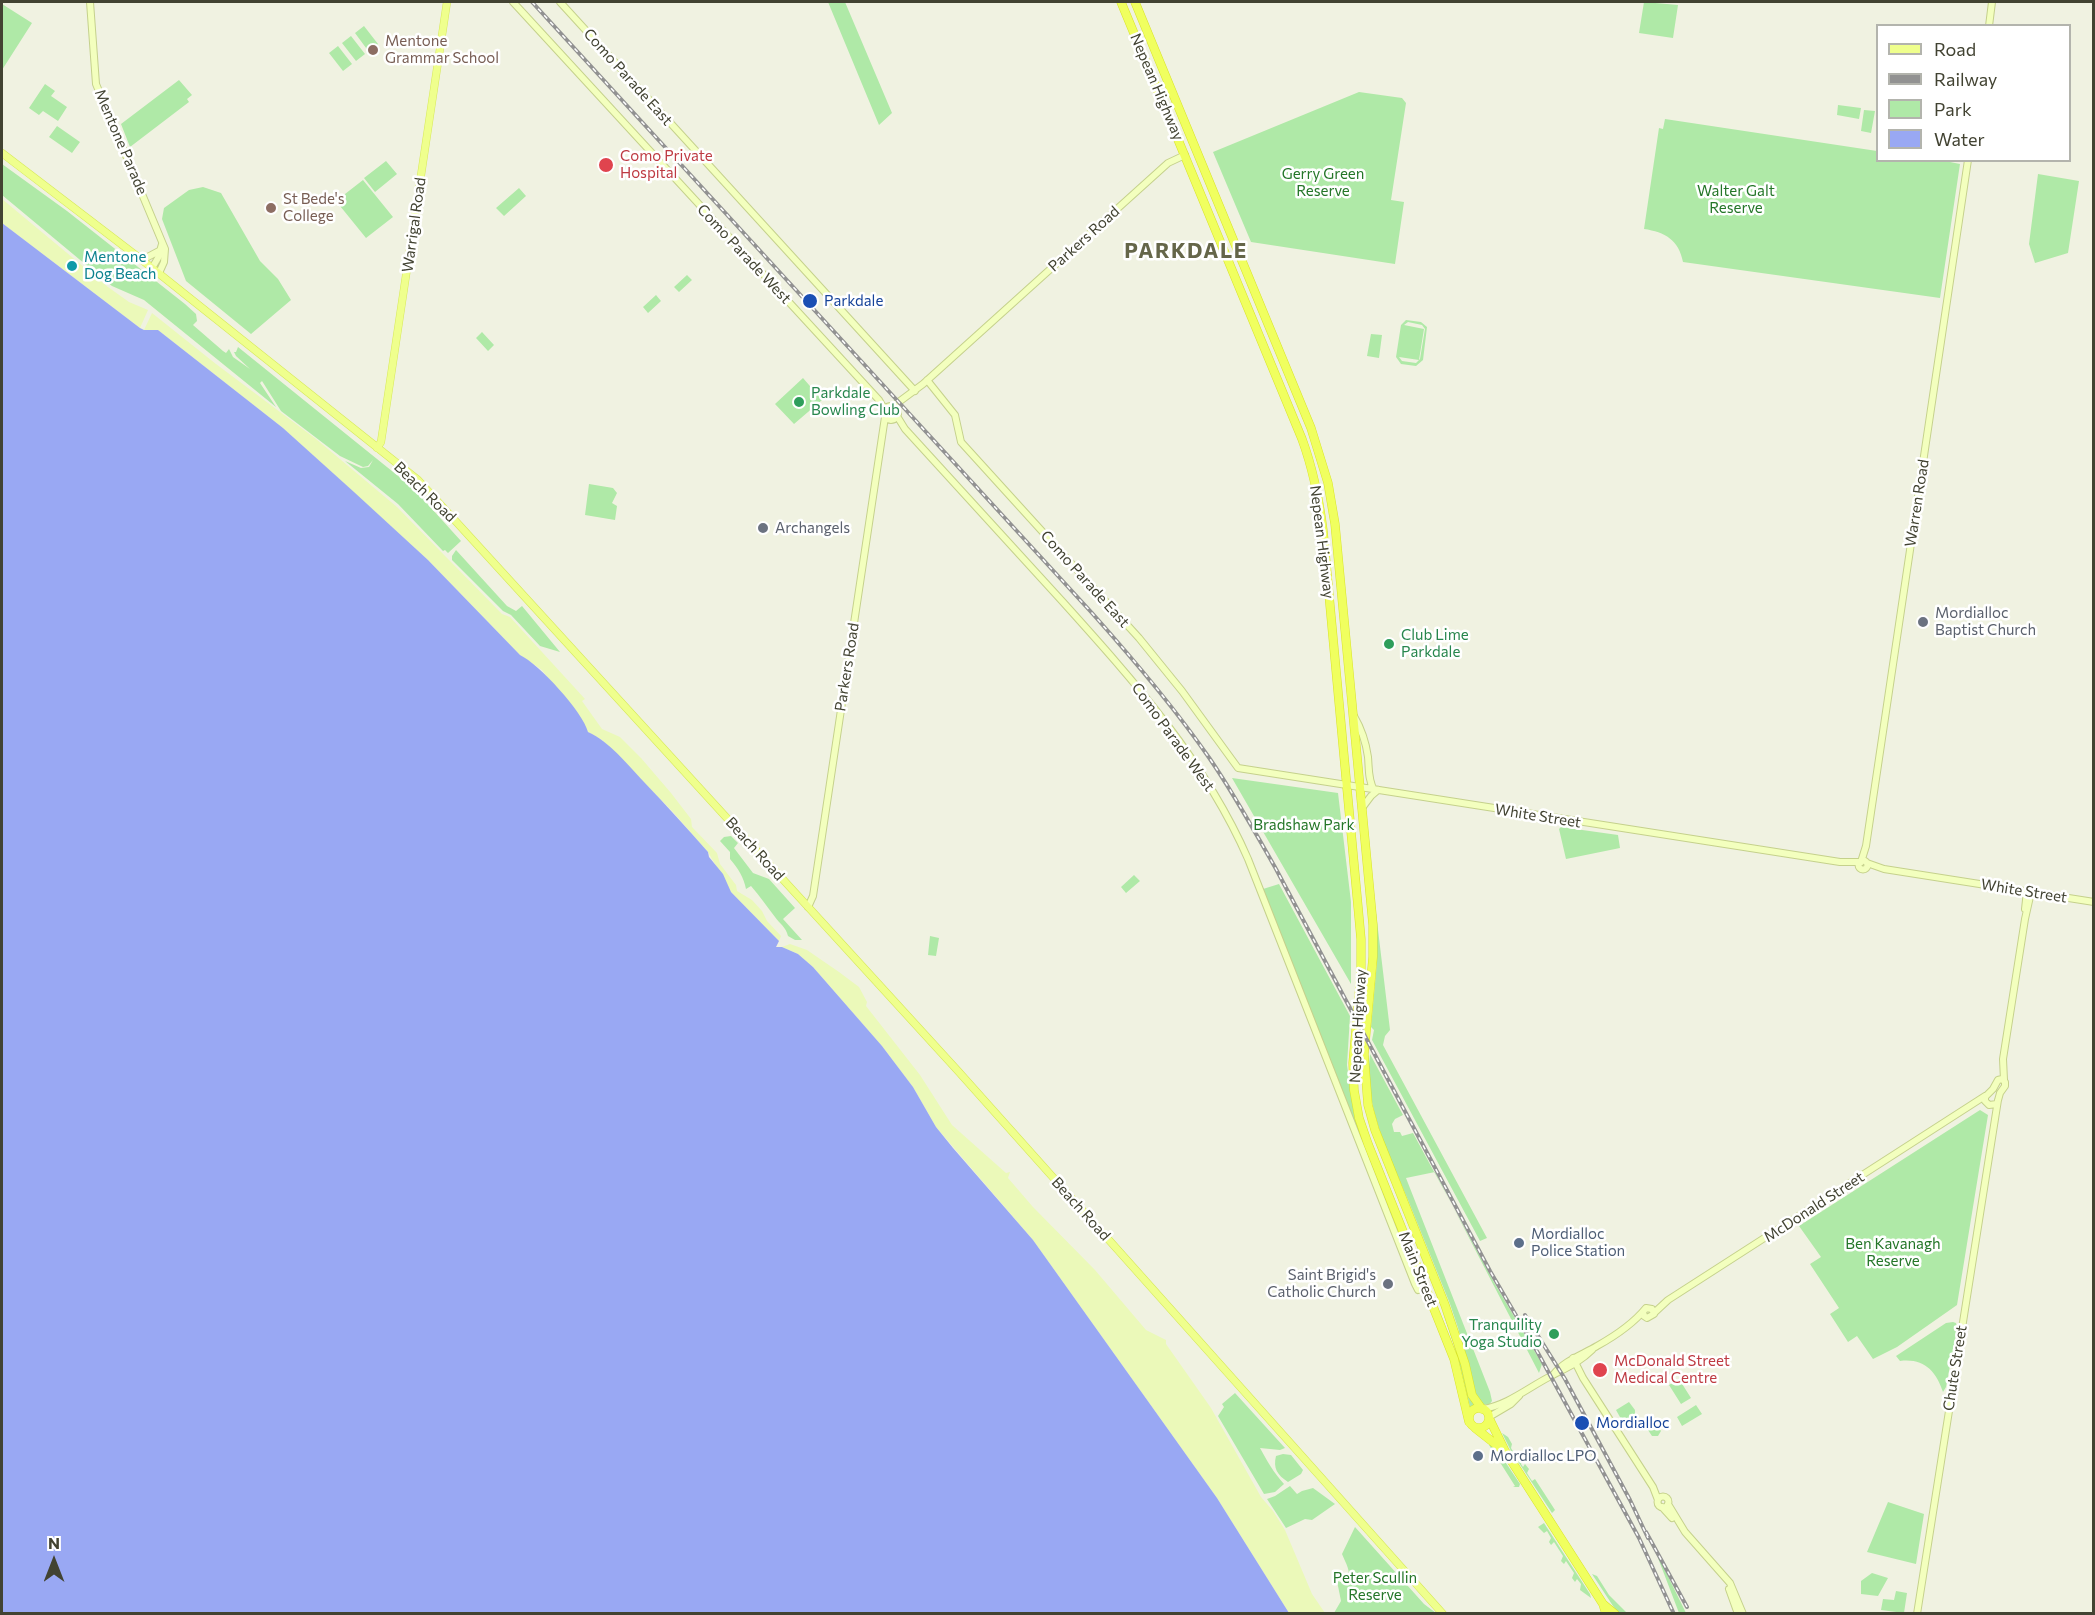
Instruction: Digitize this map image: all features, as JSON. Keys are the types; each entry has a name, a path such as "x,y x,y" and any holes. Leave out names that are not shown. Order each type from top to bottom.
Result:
{"highway":[{"name":"Nepean Highway","path":"1121,2 1306,451 1320,506 1361,939 1361,973 1353,1057 1354,1090 1359,1118"},
{"name":"Nepean Highway","path":"1135,2 1318,447 1331,495 1373,925 1373,957 1364,1059 1366,1092 1371,1118"},
{"path":"1185,155 1197,151"},
{"path":"1327,581 1333,575 1338,561"},
{"path":"1330,600 1341,585"},
{"path":"1344,745 1356,744"},
{"name":"Main Street","path":"1359,1118 1420,1285 1455,1362 1470,1423"},
{"name":"Main Street","path":"1371,1118 1456,1338 1472,1395 1482,1409"},
{"path":"1388,1196 1399,1191"},
{"path":"1420,1285 1434,1279"},
{"path":"1505,1451 1470,1423 1469,1414 1472,1411 1482,1409 1489,1418 1505,1451 1603,1604 1606,1614"},
{"path":"1470,1423 1477,1428 1482,1427 1489,1418"},
{"path":"1603,1604 1615,1614"}],"main road":[{"name":"Warrigal Road","path":"377,448 381,442 447,2"},
{"name":"Beach Road","path":"2,153 159,273 418,480 966,1080 1443,1614"}],"street":[{"name":"Mentone Parade","path":"90,2 96,84 160,247 165,249 159,273"},
{"name":"Como Parade West","path":"513,2 1136,684 1178,739 1225,812 1248,859 1344,1107"},
{"name":"Como Parade East","path":"560,2 915,391"},
{"path":"1989,24 1992,2"},
{"name":"Parkers Road","path":"808,907 813,896 883,426 904,400 1168,163 1185,155"},
{"name":"Warren Road","path":"1863,865 1968,162"},
{"path":"142,260 160,247"},
{"path":"152,268 158,258 160,247"},
{"name":"Como Parade East","path":"925,382 955,416 961,442 1140,638 1182,691 1233,763"},
{"path":"1353,715 1360,726 1370,781 1376,790 1362,808"},
{"name":"White Street","path":"1233,763 1240,769 2094,902"},
{"path":"1996,1084 2003,1059 2029,891"},
{"path":"1996,1084 1999,1079 2004,1080 2003,1059"},
{"name":"Chute Street","path":"1917,1614 1993,1122 2000,1093 2005,1086 2004,1080"},
{"name":"McDonald Street","path":"1572,1362 1645,1315 1646,1308 1652,1311 1959,1114 1994,1089 1996,1084"},
{"name":"Chute Street","path":"1985,1096 1985,1101 1992,1111 1993,1122"},
{"name":"McDonald Street","path":"1959,1114 1980,1105 1995,1105 1998,1100"},
{"name":"Main Street","path":"1344,1107 1420,1285"},
{"path":"1489,1418 1499,1408 1572,1362 1660,1498 1668,1499 1665,1506 1734,1592 1743,1614"},
{"path":"1482,1409 1499,1408"},
{"path":"1725,1579 1738,1614"}],"green space":[{"path":"828,2 845,2 892,113 879,125"},
{"path":"1644,2 1678,5 1673,38 1639,33"},
{"path":"2,4 32,23 2,70"},
{"path":"364,26 378,44 369,52 355,33"},
{"path":"351,36 365,54 356,61 342,43"},
{"path":"338,46 352,64 343,71 329,53"},
{"path":"179,80 192,95 187,99 189,102 130,147 121,124"},
{"path":"45,84 55,91 51,96 67,107 58,121 43,111 39,115 29,108"},
{"name":"Gerry Green Reserve","path":"1359,92 1402,98 1406,103 1391,200 1404,202 1395,264 1251,242 1213,152"},
{"path":"1838,105 1861,108 1859,119 1837,115"},
{"path":"1864,110 1875,111 1871,133 1861,131"},
{"name":"Walter Galt Reserve","path":"1665,119 1876,151 1876,162 1960,164 1940,298 1683,262 1678,248 1670,238 1644,229 1659,128 1663,129"},
{"path":"57,126 80,142 72,153 49,137"},
{"path":"386,161 397,174 375,192 364,178"},
{"path":"2,164 67,211 185,304 196,314 197,321 193,325 223,351 226,353 229,349 233,357 250,369 236,356 234,352 238,347 413,488 461,541 448,553 443,551 398,504 345,461 361,468 369,467 373,460 368,466 363,467 340,456 281,411 262,381 260,383 276,407 144,300 112,286 103,279 2,195"},
{"path":"2038,174 2079,181 2068,253 2035,263 2029,244"},
{"path":"363,180 393,217 366,238 336,201"},
{"path":"203,187 221,193 260,261 278,279 291,300 251,334 186,281 162,219 164,208 189,190"},
{"path":"519,188 526,196 504,216 496,208"},
{"path":"687,275 692,280 679,292 674,287"},
{"path":"656,295 661,301 648,313 643,307"},
{"path":"1406,320 1421,322 1427,327 1423,360 1416,366 1401,364 1396,357 1401,325","holes":["1408,322 1422,325 1425,329 1419,360 1424,329 1404,325","1399,357 1419,360 1416,363 1402,361"]},
{"path":"482,332 494,345 488,351 476,338"},
{"path":"1371,334 1382,335 1379,358 1367,356"},
{"name":"Parkdale Bowling Club","path":"803,378 822,400 794,424 775,404"},
{"path":"589,484 613,488 617,493 612,503 617,506 615,520 585,515"},
{"path":"456,550 507,606 516,611 522,606 560,652 540,646 511,615 503,611 452,560"},
{"name":"Bradshaw Park","path":"1232,778 1338,793 1351,902 1351,984"},
{"path":"1561,827 1618,835 1620,848 1566,859 1559,829"},
{"path":"731,836 738,843 734,848 753,873 769,879 795,908 783,919 802,940 795,940 788,936 751,886 746,889 740,873 730,859 730,852 720,841 724,837"},
{"path":"1134,875 1140,881 1126,893 1121,887"},
{"path":"1279,884 1350,1016 1347,1065 1354,1113 1360,1131 1358,1131 1263,889"},
{"path":"1376,913 1390,1030 1385,1036 1383,1045 1487,1238 1480,1241 1372,1040 1374,1030 1371,1027 1377,962"},
{"path":"930,936 939,938 936,956 928,955"},
{"path":"1370,1054 1403,1115 1395,1119 1392,1124 1394,1132 1400,1132 1402,1136 1413,1133 1434,1172 1406,1178 1490,1392 1492,1401 1489,1405 1482,1404 1475,1392 1450,1304 1379,1129 1370,1092"},
{"name":"Ben Kavanagh Reserve","path":"1980,1110 1988,1115 1957,1305 1897,1347 1873,1359 1857,1336 1848,1342 1830,1314 1839,1308 1810,1264 1821,1257 1799,1226"},
{"path":"1452,1204 1542,1364 1539,1373"},
{"path":"1442,1310 1475,1405 1470,1407 1457,1354"},
{"path":"1946,1323 1956,1323 1957,1329 1946,1387 1943,1392 1937,1378 1928,1368 1916,1362 1900,1361 1896,1356"},
{"path":"1679,1379 1691,1398 1681,1404 1669,1385"},
{"path":"1235,1393 1285,1448 1280,1450 1260,1448 1284,1484 1275,1492 1264,1494 1218,1416 1224,1407 1222,1404"},
{"path":"1629,1402 1635,1410 1635,1421 1625,1426 1616,1410"},
{"path":"1696,1405 1702,1414 1682,1426 1677,1417"},
{"path":"1651,1417 1661,1431 1658,1436 1652,1436 1644,1424 1645,1420"},
{"path":"1502,1433 1508,1437 1517,1458 1520,1455 1523,1460 1521,1464 1523,1467 1525,1464 1529,1469 1527,1473 1532,1481 1535,1479 1555,1510 1552,1513 1511,1451"},
{"path":"1491,1444 1520,1484 1519,1487 1513,1487 1515,1486 1489,1445"},
{"path":"1291,1455 1303,1470 1301,1474 1288,1482 1281,1477 1275,1464 1276,1456"},
{"path":"1290,1486 1297,1494 1313,1488 1335,1504 1312,1520 1305,1519 1286,1528 1267,1499"},
{"path":"1888,1502 1924,1514 1916,1564 1867,1552"},
{"path":"1544,1523 1591,1598 1580,1590 1581,1584 1577,1579 1575,1582 1572,1578 1574,1573 1566,1561 1564,1564 1561,1561 1563,1556 1554,1542 1551,1545 1549,1542 1551,1538 1547,1531 1544,1533 1538,1527"},
{"name":"Peter Scullin Reserve","path":"1355,1527 1424,1604 1436,1613 1334,1613 1341,1601 1337,1581 1348,1581 1349,1577 1348,1567 1342,1554"},
{"path":"1659,1558 1686,1613 1679,1613"},
{"path":"1872,1573 1888,1578 1878,1596 1861,1594 1861,1581"},
{"path":"1592,1574 1597,1576 1609,1595 1627,1613 1620,1613 1615,1609"},
{"path":"1896,1591 1907,1593 1904,1613 1881,1610 1883,1599 1894,1600"}],"sand":[{"name":"Mentone Dog Beach","path":"2,199 108,287 129,302 148,310 140,328 2,223"},
{"path":"152,313 316,439 397,507 502,614 510,617 585,699 582,701 602,729 620,737 671,793 691,819 692,827 717,853 720,864 736,885 737,891 752,900 781,936 779,941 731,892 708,852 672,811 602,740 588,732 542,670 520,655 428,560 283,428 158,330 144,330"},
{"path":"790,944 807,950 859,987 867,1002 866,1006 920,1075 952,1125 1006,1173 1010,1172 1008,1178 1095,1270 1146,1330 1166,1340 1166,1344 1211,1408 1261,1497 1285,1530 1312,1594 1325,1613 1289,1613 1217,1498 1033,1240 936,1127 913,1087 882,1046 813,967 798,954 782,947"}],"water":[{"path":"2,223 140,328 158,330 283,428 428,560 520,655 538,668 559,689 578,713 588,732 618,754 708,852 709,857 723,874 731,892 779,941 776,947 782,947 798,954 813,967 882,1046 913,1087 936,1127 1033,1240 1217,1498 1289,1613 2,1613"}],"railway":[{"path":"532,2 1092,613 1153,684 1210,759 1276,869 1490,1271 1538,1353 1639,1538 1674,1614"},
{"path":"1525,1315 1565,1379 1648,1538"},
{"path":"1646,1532 1687,1607"}],"place":[{"name":"Mentone Grammar School","path":"373,50"},
{"name":"Como Private Hospital","path":"606,165"},
{"name":"St Bede's College","path":"271,208"},
{"name":"Mentone Dog Beach","path":"72,266"},
{"name":"Parkdale","path":"810,301"},
{"name":"Parkdale Bowling Club","path":"799,402"},
{"name":"Archangels","path":"763,528"},
{"name":"Mordialloc Baptist Church","path":"1923,622"},
{"name":"Club Lime Parkdale","path":"1389,644"},
{"name":"Mordialloc Police Station","path":"1519,1243"},
{"name":"Saint Brigid's Catholic Church","path":"1388,1284"},
{"name":"Tranquility Yoga Studio","path":"1554,1334"},
{"name":"McDonald Street Medical Centre","path":"1600,1370"},
{"name":"Mordialloc","path":"1582,1423"},
{"name":"Mordialloc LPO","path":"1478,1456"}],"district":[{"name":"PARKDALE","path":"1186,251"}]}
